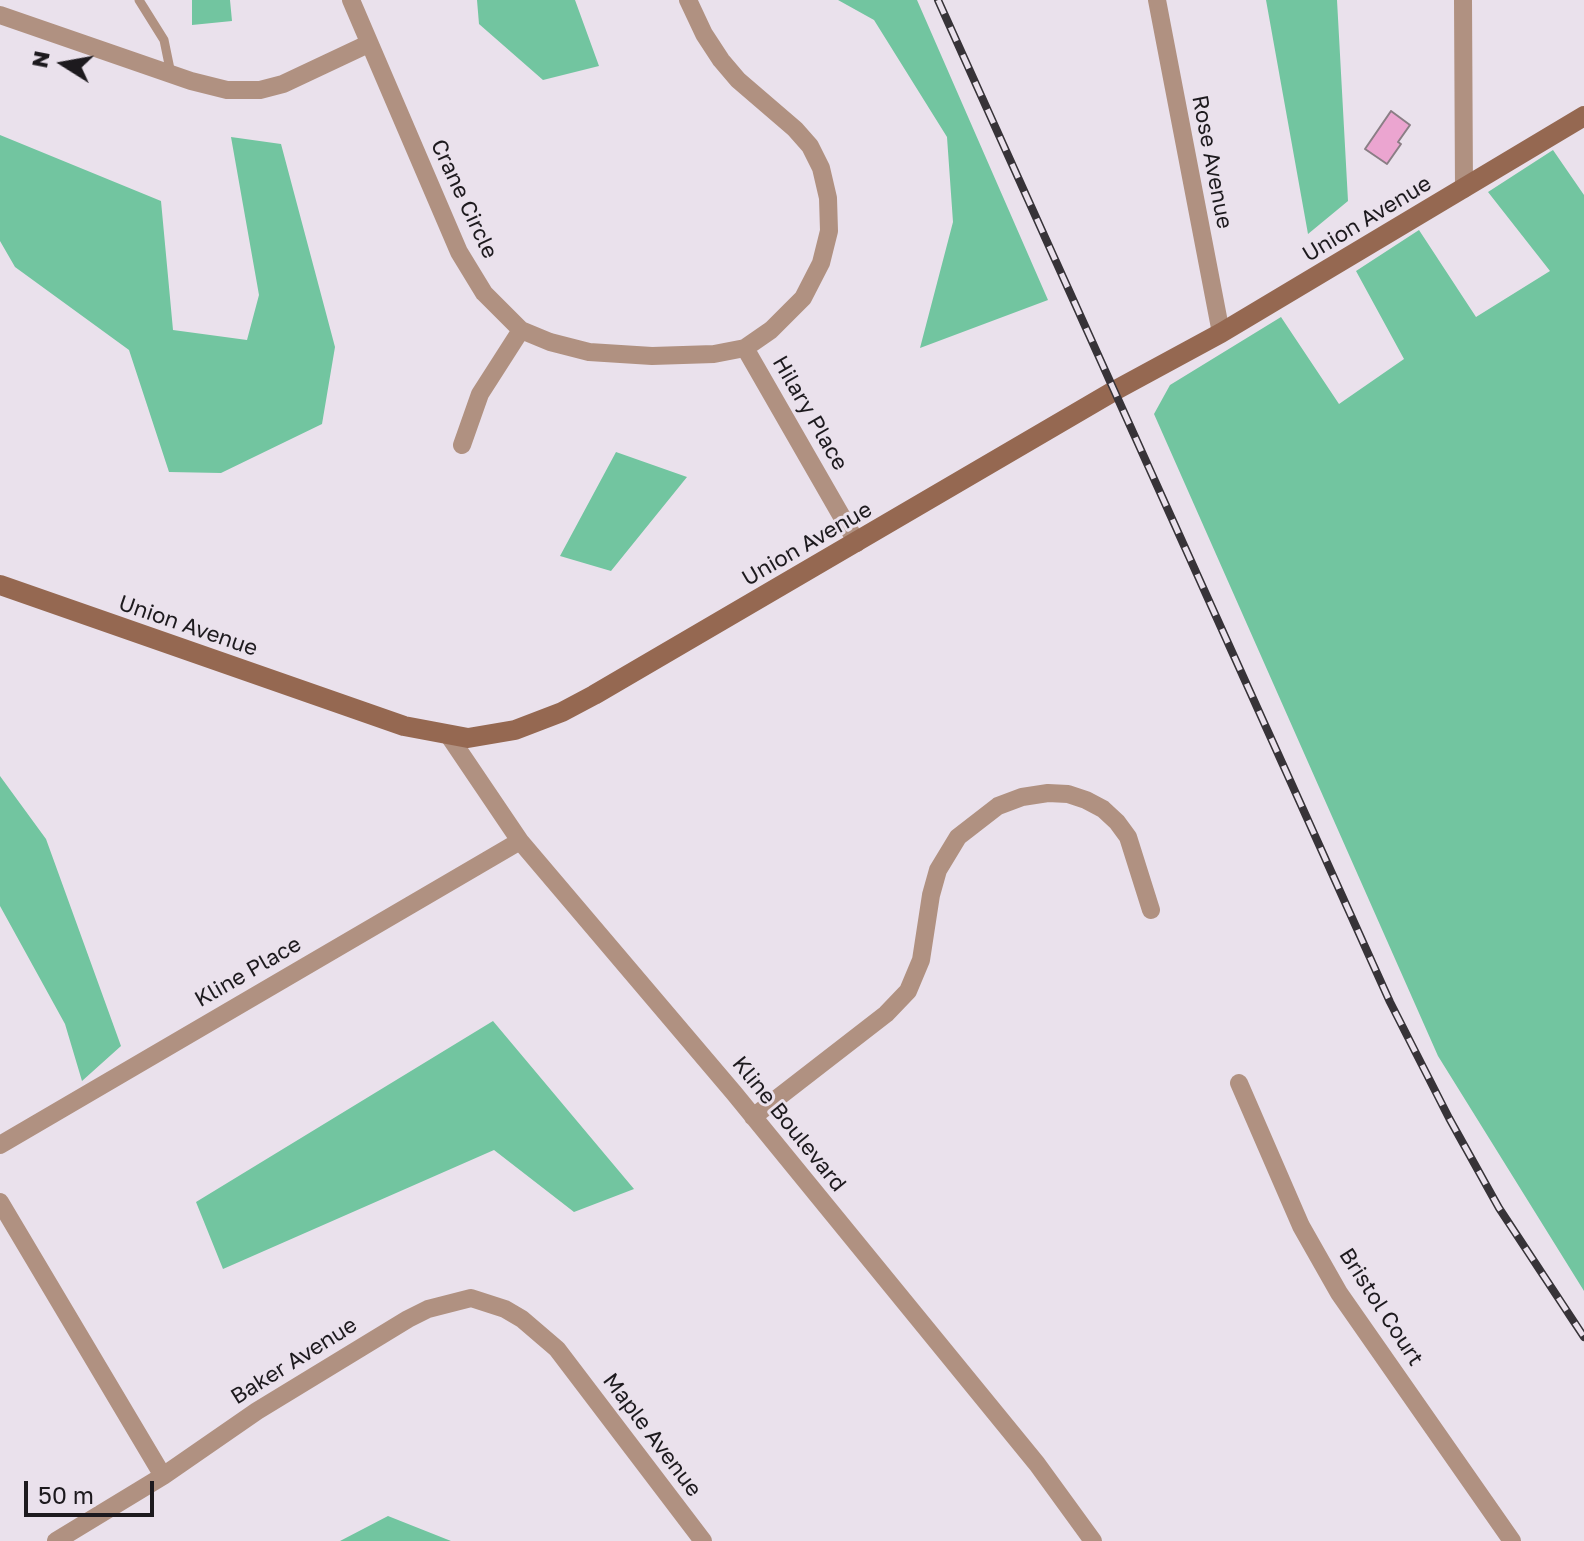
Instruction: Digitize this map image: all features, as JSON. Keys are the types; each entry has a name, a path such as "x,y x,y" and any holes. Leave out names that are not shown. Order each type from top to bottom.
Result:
{"main road":[{"name":"Union Avenue","path":"0,585 382,720 468,738 515,730 562,712 857,543 1114,391 1221,333 1584,116"}],"street":[{"name":"Crane Circle","path":"351,0 459,252 484,293 521,330 550,342 589,352 652,356 714,354 745,348 771,330 803,298 821,263 829,231 828,198 821,168 810,146 729,70 704,34 688,0"},
{"name":"Rose Avenue","path":"1157,0 1221,333"},
{"path":"1463,0 1464,189"},
{"path":"0,15 227,90 260,90 283,84 368,44"},
{"path":"462,445 480,394 521,330"},
{"name":"Hilary Place","path":"745,348 857,543"},
{"name":"Kline Boulevard","path":"449,736 520,841 753,1117 1037,1464 1093,1541"},
{"path":"753,1117 886,1014 908,991 921,960 938,870 958,837 998,806 1022,797 1048,793 1068,794 1103,809 1128,837 1151,910"},
{"name":"Kline Place","path":"0,1145 520,841"},
{"name":"Bristol Court","path":"1239,1083 1301,1226 1339,1293 1512,1541"},
{"path":"0,1202 163,1476"},
{"name":"Baker Avenue","path":"64,1539 270,1403 408,1319 440,1306 471,1298 505,1309 541,1333 563,1358"},
{"name":"Maple Avenue","path":"563,1358 703,1541"}],"lane":[{"path":"139,0 164,40 171,74"}],"green space":[{"path":"192,0 230,0 232,21 192,25"},
{"path":"477,0 575,0 599,66 543,80 479,24"},
{"path":"838,0 917,0 1048,300 920,348 953,222 947,137 874,20"},
{"path":"1266,0 1337,0 1348,201 1308,234"},
{"path":"0,135 161,201 173,330 247,340 259,295 231,137 281,144 335,347 322,424 221,473 169,472 129,350 15,267 0,241"},
{"path":"1553,150 1584,195 1584,1291 1438,1056 1154,414 1170,385 1281,317 1339,404 1404,359 1356,271 1419,230 1476,317 1550,271 1488,192"},
{"path":"616,452 687,477 611,571 560,556"},
{"path":"0,776 46,839 121,1046 82,1081 65,1024 0,906"},
{"path":"493,1021 634,1189 574,1212 494,1150 223,1269 196,1202"},
{"path":"388,1516 451,1541 340,1541"}],"building":[{"path":"1391,111 1410,125 1387,164 1365,149"}],"railway":[{"path":"938,0 1390,1002 1499,1208 1584,1337"}]}
